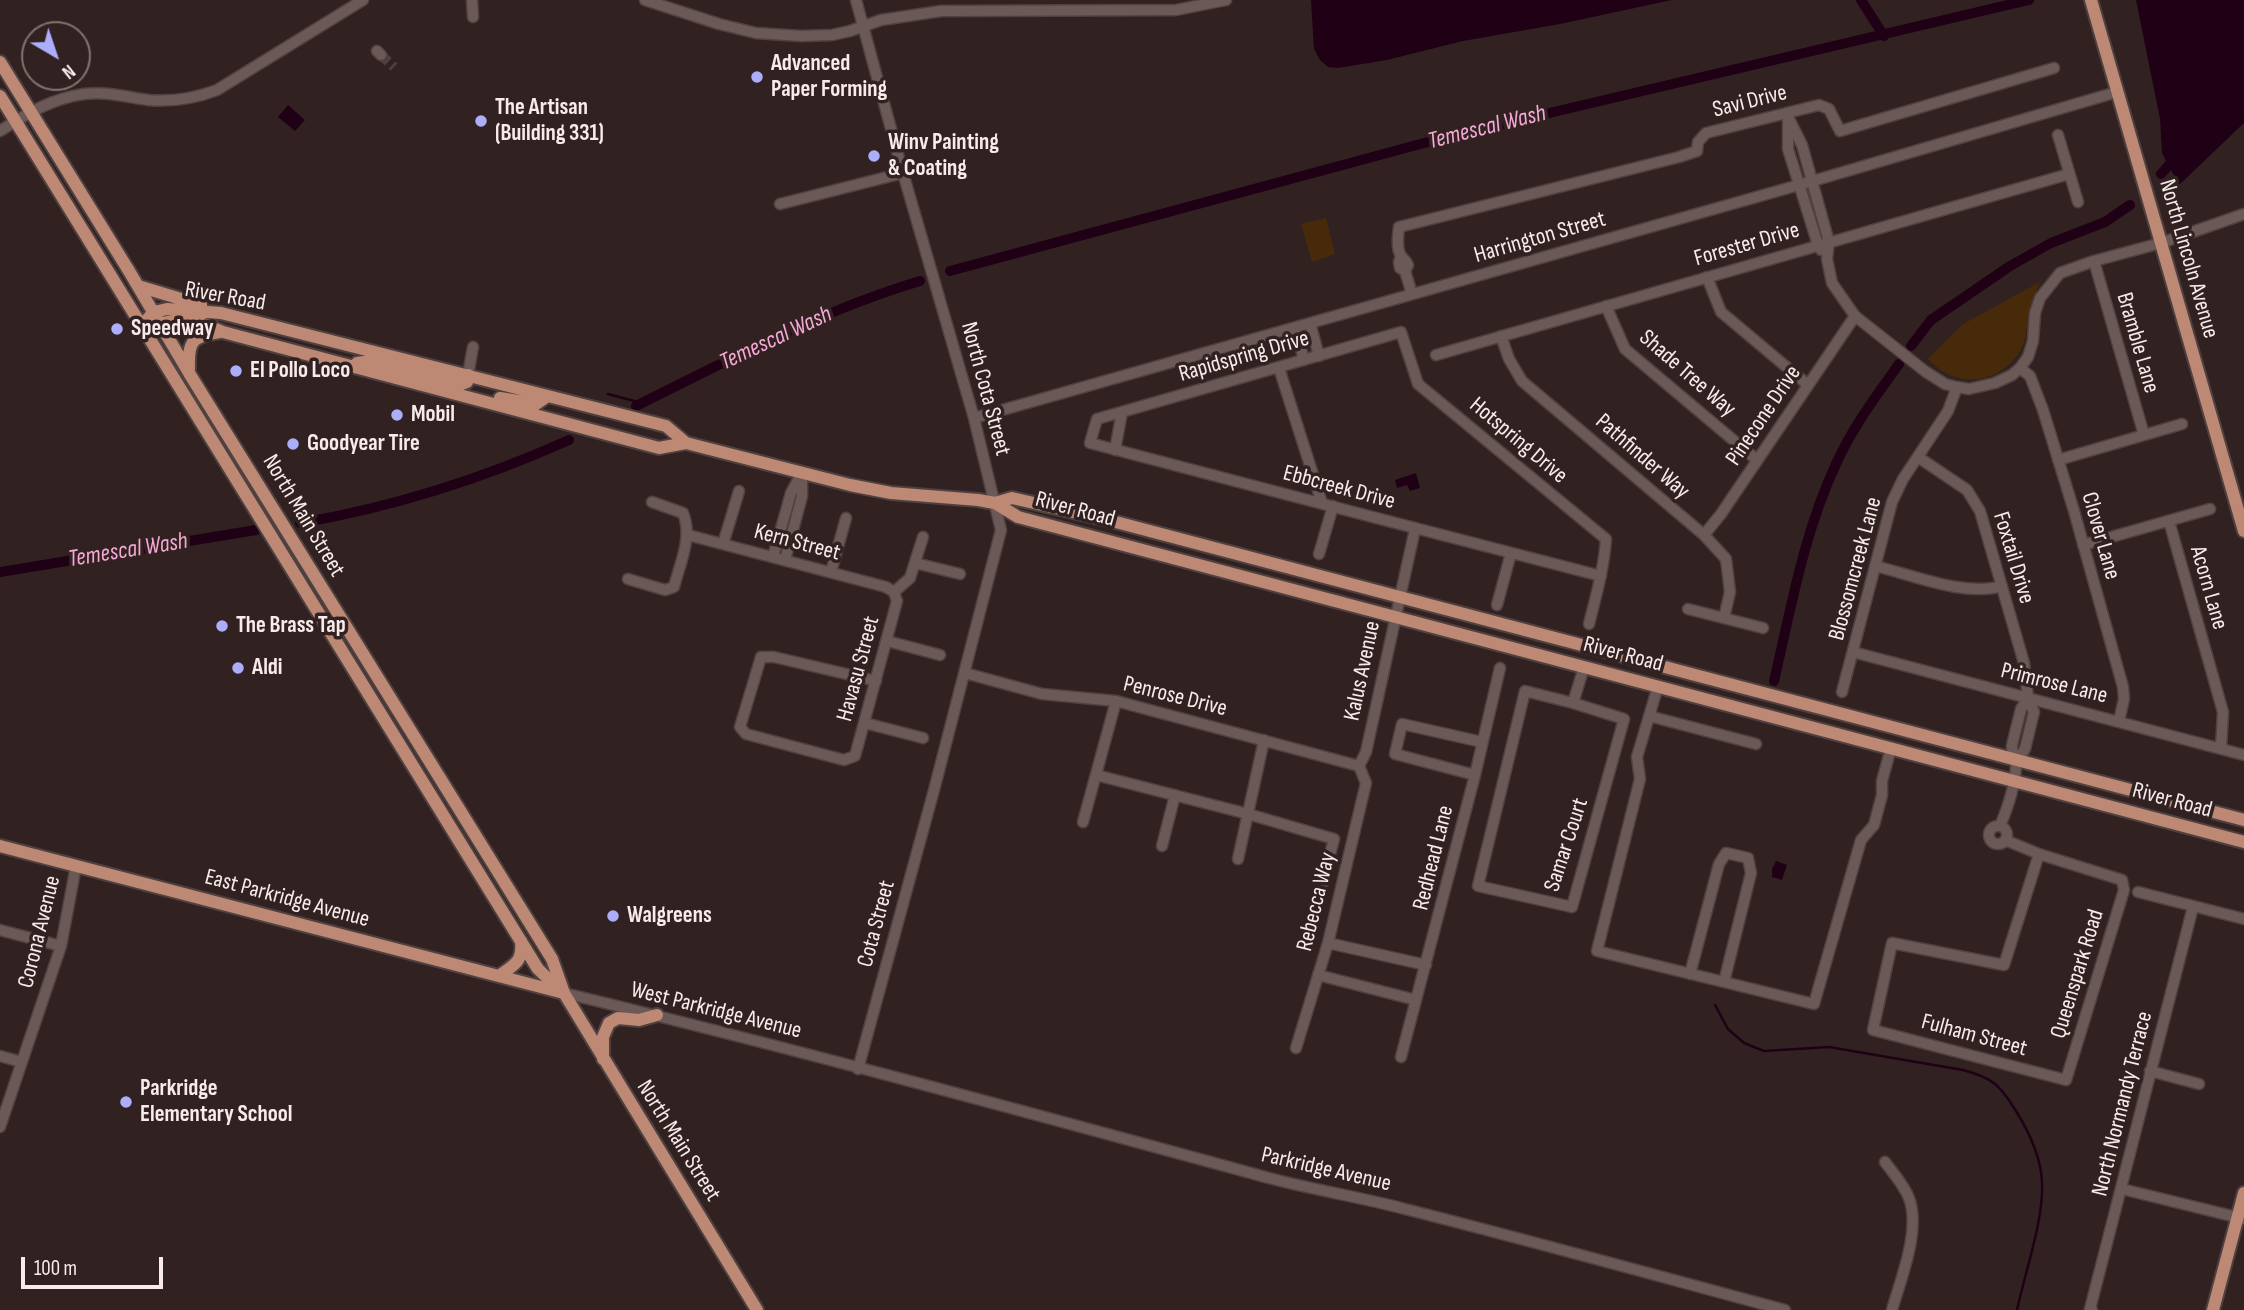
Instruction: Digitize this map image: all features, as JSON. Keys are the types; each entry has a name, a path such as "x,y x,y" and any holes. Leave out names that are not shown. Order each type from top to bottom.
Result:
{"main road":[{"name":"North Lincoln Avenue","path":"2091,0 2244,531"},
{"name":"North Main Street","path":"0,62 552,959 564,993 757,1310"},
{"name":"North Main Street","path":"0,96 539,970 564,993"},
{"path":"138,286 221,313"},
{"name":"River Road","path":"141,326 176,308 221,313 666,426 686,443"},
{"name":"River Road","path":"157,317 201,323 223,332 659,448 686,443 891,493 995,503 1018,517 2244,842"},
{"path":"189,373 188,349 194,340 201,335 223,332"},
{"path":"349,365 371,362 462,384 467,382 468,375"},
{"path":"487,401 505,398 536,404 545,397"},
{"name":"River Road","path":"995,503 1012,499 1100,518 2016,762 2244,820"},
{"name":"East Parkridge Avenue","path":"0,846 564,993"},
{"path":"499,976 520,959 521,940"},
{"path":"603,1059 603,1037 609,1023 618,1018 639,1020 657,1016"},
{"path":"2213,1310 2241,1218 2244,1193"}],"street":[{"path":"0,131 52,102 86,94 119,94 157,100 178,100 217,90 363,0"},
{"path":"472,0 473,17"},
{"path":"645,0 755,33 801,36 830,35 881,20 941,11 1175,5 1226,0"},
{"name":"North Cota Street","path":"856,0 902,173 974,418 1001,530 934,790"},
{"name":"Savi Drive","path":"1412,294 1405,271 1400,268 1401,257 1397,242 1399,227 1679,157 1697,151 1698,142 1706,133 1787,116 1819,105 1829,109 1840,131 2054,68"},
{"name":"Harrington Street","path":"974,418 1799,185 2117,92"},
{"path":"1787,116 1802,145 1829,242 1827,259 1832,283 1855,316 1926,372 1945,384 1957,387 1969,389 1995,383 2020,368 2028,357 2033,341 2035,313 2040,298 2060,273 2243,217"},
{"path":"1787,116 1788,149 1818,245 1827,259"},
{"path":"2058,135 2078,202"},
{"path":"780,204 902,173"},
{"name":"Forester Drive","path":"1436,355 2069,174"},
{"name":"Bramble Lane","path":"2094,261 2144,435"},
{"path":"1707,277 1721,312 1808,385"},
{"name":"Shade Tree Way","path":"1606,306 1625,349 1757,460"},
{"name":"Pinecone Drive","path":"1704,535 1855,316"},
{"path":"1310,323 1319,356"},
{"path":"1295,328 1304,360"},
{"name":"Rapidspring Drive","path":"1097,419 1401,332"},
{"name":"Hotspring Drive","path":"1401,332 1418,384 1606,539 1601,576"},
{"name":"Pathfinder Way","path":"1501,336 1508,359 1522,381 1704,535 1727,559 1730,592 1724,618"},
{"path":"468,375 472,347"},
{"path":"1279,368 1327,504 1320,554"},
{"name":"Clover Lane","path":"2020,368 2030,376 2058,460 2123,687 2124,699 2119,721"},
{"name":"Blossomcreek Lane","path":"1842,692 1892,502 1948,411 1957,387"},
{"path":"1115,450 1122,412"},
{"name":"Ebbcreek Drive","path":"1097,419 1090,443 1601,576"},
{"path":"2058,460 2182,424"},
{"name":"Foxtail Drive","path":"1918,457 1968,490 1980,511 2024,663 2028,698 2034,712 2025,749 2016,762"},
{"path":"773,557 791,493 802,472"},
{"path":"785,560 802,496 802,472"},
{"path":"723,544 739,491"},
{"path":"628,579 666,590 674,587 688,534 687,523 683,513 652,502"},
{"path":"2083,545 2210,509"},
{"path":"831,572 846,518"},
{"name":"Acorn Lane","path":"2169,521 2223,712 2221,748"},
{"name":"Kalus Avenue","path":"1359,766 1366,752 1415,529"},
{"name":"Kern Street","path":"688,534 886,587 894,592"},
{"path":"894,592 910,578 922,537"},
{"path":"1497,605 1511,553"},
{"path":"915,563 960,574"},
{"path":"1875,566 1968,589 2002,586"},
{"path":"1589,624 1601,576"},
{"name":"Havasu Street","path":"876,681 774,657 761,657 740,727 746,734 844,760 855,756 865,723 897,601 894,592"},
{"path":"1688,608 1763,628"},
{"path":"887,641 940,655"},
{"name":"Primrose Lane","path":"1853,652 2244,755"},
{"path":"1573,703 1584,667"},
{"name":"Redhead Lane","path":"1401,1057 1475,775 1500,668"},
{"name":"Penrose Drive","path":"965,673 1042,694 1116,701 1359,766"},
{"path":"1658,686 1637,757 1640,779 1597,951 1814,1004 1861,840 1874,825 1891,748"},
{"name":"Samar Court","path":"1525,691 1573,703 1624,719 1572,907 1478,886 1525,691"},
{"path":"1083,822 1116,701"},
{"path":"1649,716 1756,744"},
{"path":"865,723 923,738"},
{"path":"1475,775 1395,754 1402,724 1482,742"},
{"path":"1238,859 1264,740"},
{"path":"2000,826 2015,781 2016,762"},
{"name":"Rebecca Way","path":"1296,1048 1328,943 1366,783 1359,766"},
{"path":"1096,775 1334,839 1320,892"},
{"name":"Cota Street","path":"858,1069 934,790"},
{"path":"1162,846 1175,795"},
{"path":"2000,826 2007,832 2005,840"},
{"path":"2000,826 1992,828 1989,837 1996,844 2005,840 2039,854"},
{"path":"1689,974 1719,864 1726,853 1748,859 1751,873 1724,982"},
{"name":"Queenspark Road","path":"2039,854 2122,880 2124,890 2066,1080"},
{"name":"Fulham Street","path":"2039,854 2004,965 1892,943 1873,1030 2066,1080"},
{"name":"Corona Avenue","path":"0,1127 61,946 76,866"},
{"path":"2138,892 2244,919"},
{"name":"North Normandy Terrace","path":"2091,1310 2193,907"},
{"path":"0,930 61,946"},
{"path":"1328,943 1426,965"},
{"path":"1318,975 1416,1000"},
{"name":"West Parkridge Avenue","path":"564,993 858,1069"},
{"path":"0,1056 22,1062"},
{"name":"Parkridge Avenue","path":"858,1069 985,1100 1326,1193 1402,1208 1785,1310"},
{"path":"2150,1071 2199,1084"},
{"path":"1885,1162 1908,1195 1914,1213 1913,1233 1892,1310"},
{"path":"2122,1189 2241,1218"}],"shaded area":[{"path":"1311,0 1672,0 1338,68 1328,67 1314,49"},
{"path":"2136,0 2244,0 2244,123 2179,185 2162,153 2160,119"},
{"path":"288,105 305,120 295,131 278,117"},
{"path":"1326,218 1335,254 1312,262 1301,224"},
{"path":"2040,282 2022,347 2014,359 2000,371 1983,378 1964,379 1947,374 1928,359 1963,324"},
{"path":"1416,473 1420,488 1410,491 1407,485 1397,488 1395,480"},
{"path":"1776,861 1787,865 1782,880 1772,877"}],"waterway":[{"path":"1861,0 1884,36"},
{"name":"Temescal Wash","path":"950,271 1439,139 2029,0"},
{"path":"2161,174 2177,156"},
{"path":"1911,346 1931,320 2010,266 2051,243 2105,222 2130,205"},
{"name":"Temescal Wash","path":"636,406 811,322 920,281"},
{"path":"1774,681 1799,571 1825,490 1849,438 1899,364"},
{"path":"608,394 642,403"},
{"name":"Temescal Wash","path":"300,523 369,509 437,490 569,440"},
{"path":"288,501 310,521"},
{"name":"Temescal Wash","path":"0,572 256,530"},
{"path":"1715,1005 1728,1029 1744,1043 1764,1051 1829,1047 1963,1070 1982,1076 2000,1089 2030,1136 2037,1154 2042,1182 2037,1229 2017,1310"}],"tunnel":[{"path":"381,55 394,67"}],"place":[{"name":"Advanced Paper Forming","path":"757,77"},
{"name":"The Artisan (Building 331)","path":"481,121"},
{"name":"Winv Painting & Coating","path":"874,156"},
{"name":"Speedway","path":"117,329"},
{"name":"El Pollo Loco","path":"236,371"},
{"name":"Mobil","path":"397,415"},
{"name":"Goodyear Tire","path":"293,444"},
{"name":"The Brass Tap","path":"222,626"},
{"name":"Aldi","path":"238,668"},
{"name":"Walgreens","path":"613,916"},
{"name":"Parkridge Elementary School","path":"126,1102"}]}
